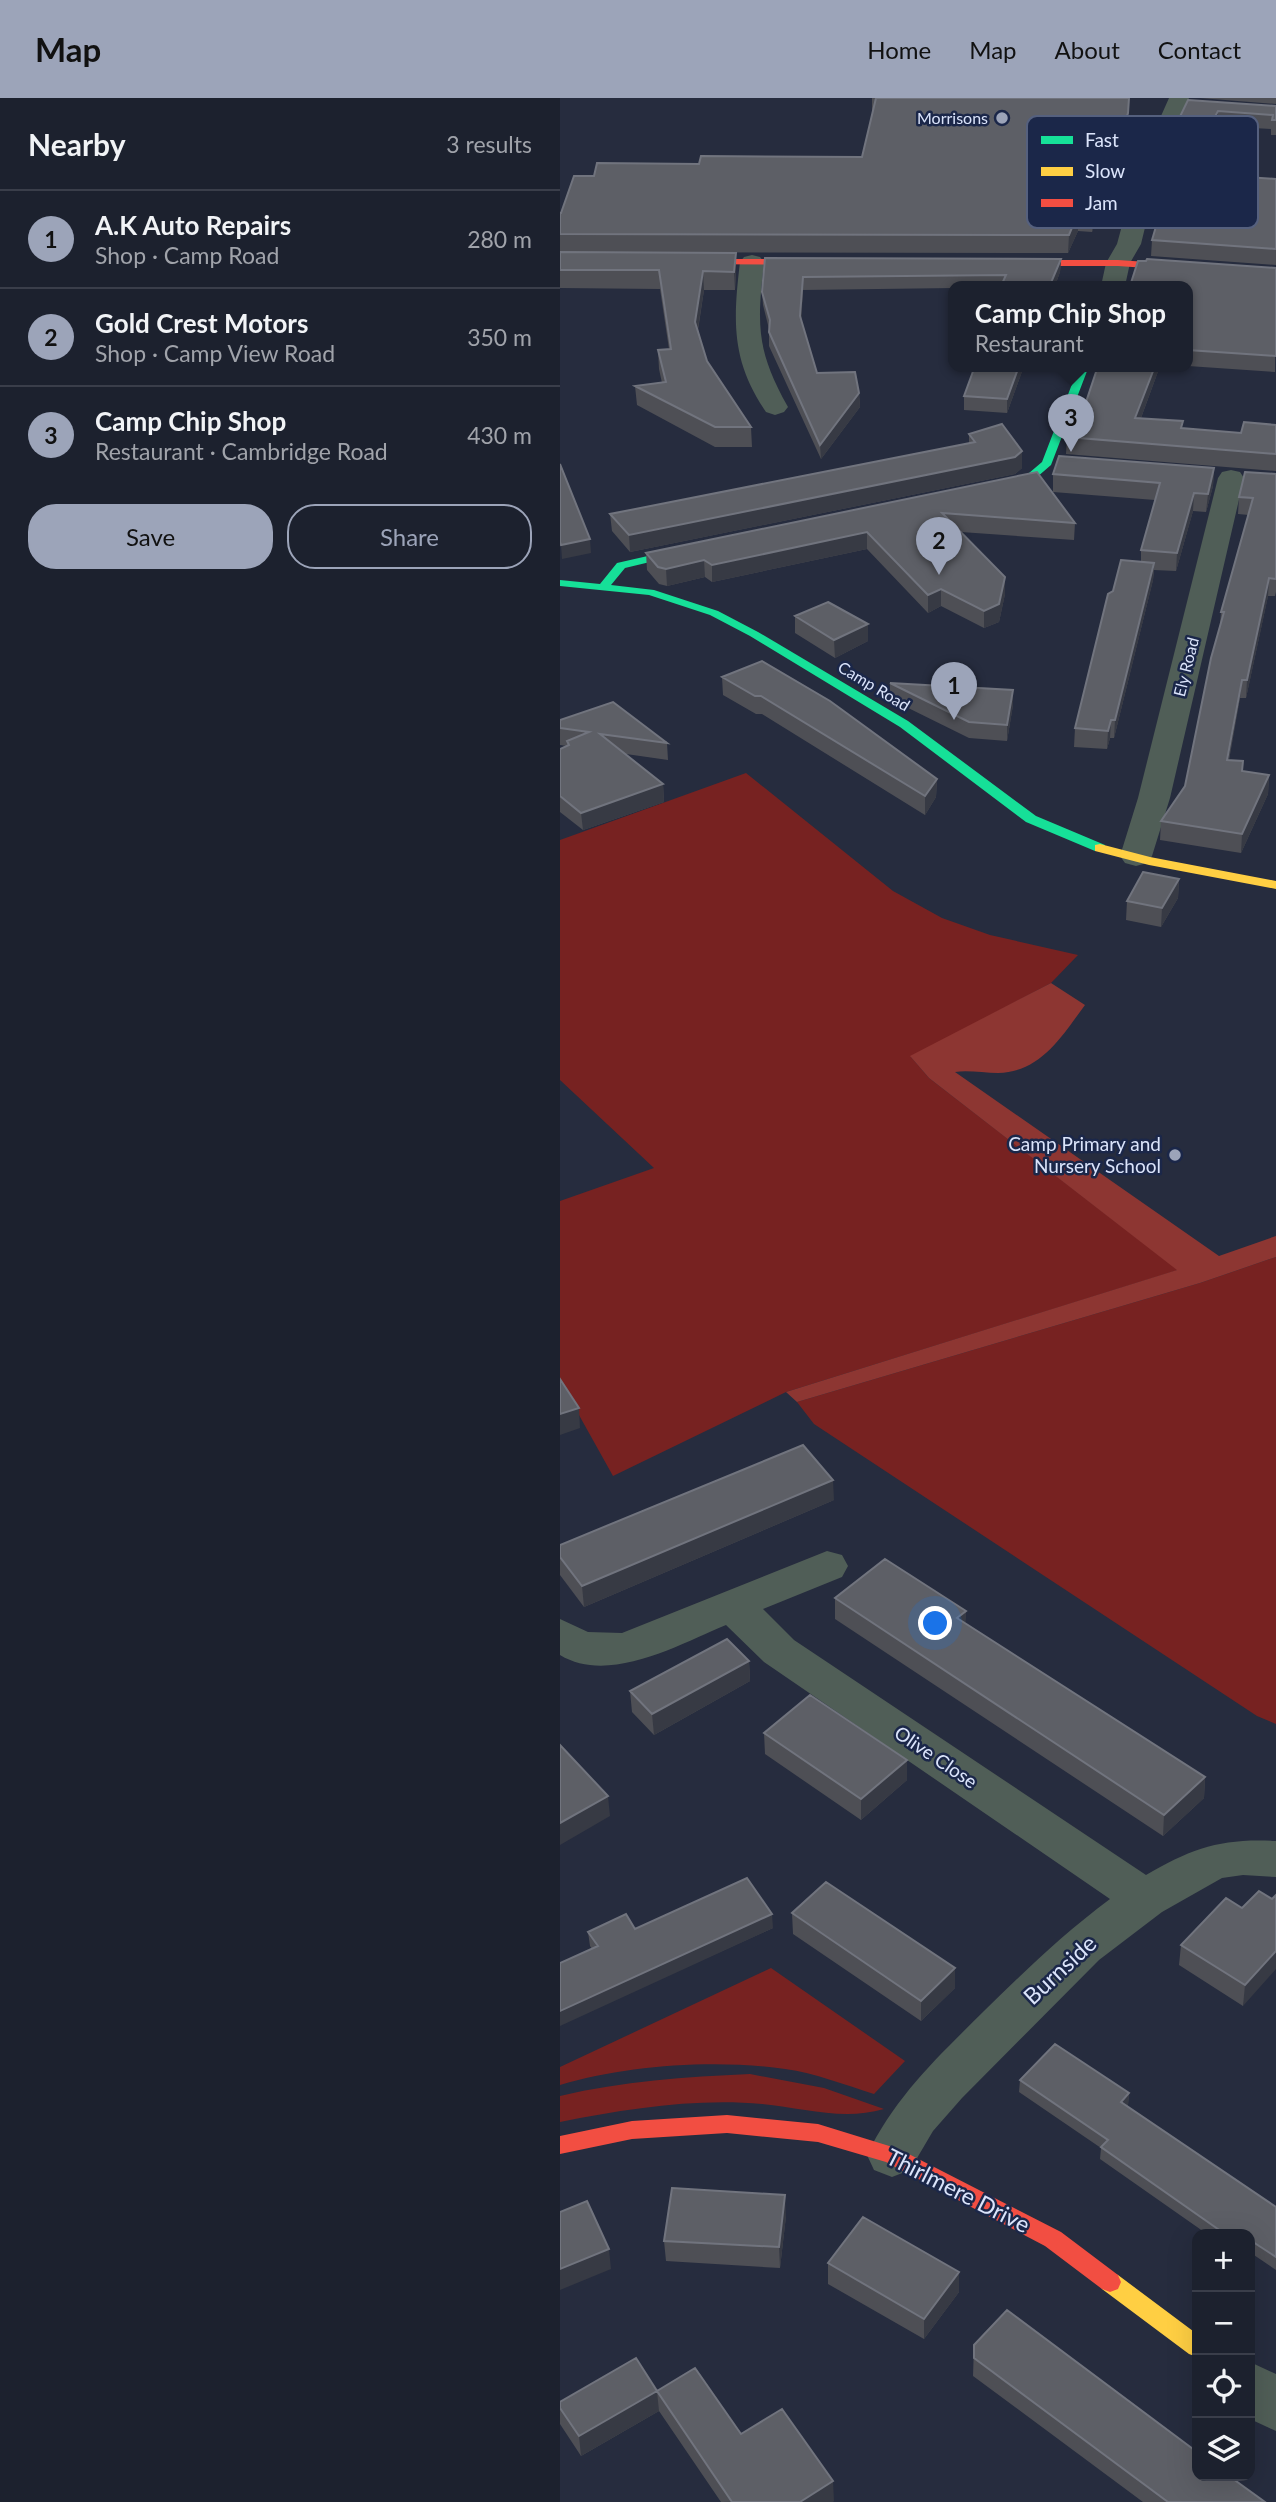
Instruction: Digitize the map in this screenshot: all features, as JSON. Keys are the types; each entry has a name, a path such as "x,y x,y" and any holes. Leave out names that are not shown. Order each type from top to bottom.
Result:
{"street":[{"path":"1115,275 1135,228"},
{"path":"671,262 834,262"},
{"path":"752,262 744,329 747,348 754,372 775,407"},
{"path":"994,263 1115,275 1276,274"},
{"path":"974,492 1025,482 1047,463 1082,372"},
{"path":"1047,463 1074,465"},
{"name":"Ely Road","path":"1136,856 1154,798 1229,478"},
{"path":"605,585 621,565 711,545"},
{"name":"Camp Road","path":"560,583 605,585 652,592 711,611 888,714 935,745 1029,818 1082,842 1276,885"},
{"path":"560,1635 580,1647 625,1649 827,1566"},
{"name":"Olive Close","path":"733,1606 779,1651 1145,1899"},
{"name":"Burnside","path":"892,2155 915,2116 944,2083 1082,1946 1145,1899 1214,1861 1243,1857 1276,1858"},
{"name":"Thirlmere Drive","path":"560,2145 632,2130 727,2124 818,2133 892,2155 1053,2239 1192,2343"},
{"path":"1255,2391 1276,2406"}],"shaded area":[{"path":"746,773 893,891 942,918 990,935 1078,955 1051,983 911,1057 929,1078 1178,1270 786,1392 613,1476 560,1381 560,1201 654,1168 560,1080 560,840"},
{"path":"1051,983 1085,1005 1049,1050 1026,1066 1013,1071 955,1072 1219,1256 1276,1236 1276,1257 1200,1283 797,1402 786,1392 1177,1270 929,1078 910,1056"},
{"path":"1276,1257 1276,1724 1257,1716 814,1424 797,1402 1200,1283"},
{"path":"771,1968 905,2061 874,2094 796,2071 730,2064 642,2069 560,2085 560,2067"},
{"path":"750,2074 824,2088 884,2109 838,2114 762,2104 711,2102 635,2109 560,2122 560,2096 654,2080"}],"building":[{"path":"876,98 1129,98 1127,116 1027,116 1027,228 1072,228 1069,235 560,234 560,213 574,176 594,176 597,163 699,164 701,156 862,157"},
{"path":"1188,100 1276,106 1276,120 1272,120 1273,115 1218,111 1215,116 1180,116"},
{"path":"1258,178 1276,179 1276,249 1152,240 1156,228 1258,228"},
{"path":"560,252 736,253 734,272 703,271 695,322 707,361 751,427 715,427 635,386 666,382 658,350 671,349 659,270 560,270"},
{"path":"765,258 1061,259 1052,281 1003,281 1006,275 803,277 800,316 817,373 855,372 859,393 820,445 769,332 770,320 762,292"},
{"path":"1138,261 1276,268 1276,356 1193,350 1193,281 1132,281"},
{"path":"973,372 1017,372 1007,399 964,396"},
{"path":"1096,372 1153,372 1135,418 1183,421 1181,428 1241,433 1244,422 1276,425 1276,454 1067,437 1076,413 1082,414"},
{"path":"1002,424 1022,451 1015,457 629,535 610,514 975,442 969,434"},
{"path":"1059,456 1214,468 1208,494 1194,493 1177,553 1141,550 1160,483 1053,474"},
{"path":"560,464 590,539 561,545 560,542"},
{"path":"1037,472 1075,523 942,513 1005,577 999,604 984,611 941,589 928,595 867,532 712,565 704,560 666,569 658,567 646,553"},
{"path":"1245,472 1276,474 1276,579 1269,578 1247,680 1242,680 1227,760 1243,761 1242,771 1269,775 1242,834 1161,821 1185,786 1211,658 1224,612 1221,612 1253,498 1239,497"},
{"path":"1121,560 1154,563 1115,720 1111,720 1108,731 1075,728 1108,594 1113,591"},
{"path":"828,602 868,624 834,640 795,616"},
{"path":"762,661 830,701 937,779 925,796 761,696 755,696 722,677"},
{"path":"890,683 1013,690 1007,725 969,722"},
{"path":"613,702 667,743 600,734 663,784 581,813 560,796 560,749 569,745 567,741 589,732 560,728 560,720"},
{"path":"1143,872 1179,879 1162,908 1127,901"},
{"path":"560,1379 579,1408 560,1414"},
{"path":"803,1445 833,1480 582,1586 560,1557 560,1545"},
{"path":"885,1559 966,1611 957,1618 1205,1777 1164,1815 835,1598"},
{"path":"727,1639 749,1661 652,1714 630,1691"},
{"path":"810,1695 907,1760 861,1799 764,1733"},
{"path":"560,1745 608,1796 560,1823"},
{"path":"747,1878 772,1914 560,2011 560,1963 598,1946 588,1932 626,1914 635,1929"},
{"path":"826,1882 955,1968 921,2001 792,1913"},
{"path":"1259,1891 1272,1899 1276,1895 1276,1951 1245,1985 1181,1945 1226,1898 1242,1908"},
{"path":"1055,2044 1129,2093 1121,2102 1276,2207 1276,2257 1255,2243 1255,2229 1218,2229 1101,2147 1108,2140 1020,2080"},
{"path":"672,2188 785,2195 779,2247 664,2241"},
{"path":"587,2201 609,2249 560,2269 560,2212"},
{"path":"863,2217 959,2272 924,2319 828,2263"},
{"path":"1007,2310 1192,2448 1192,2481 1236,2481 1265,2502 1168,2502 974,2358 974,2345"},
{"path":"636,2358 657,2391 579,2436 560,2408 560,2402"},
{"path":"695,2368 741,2434 782,2409 833,2481 800,2502 732,2502 657,2391"}],"traffic: fast":[{"path":"988,489 1025,482 1047,463 1082,372"},
{"path":"605,585 621,565 696,548"},
{"path":"560,583 650,592 714,613 904,724 1031,819 1100,848"}],"traffic: slow":[{"path":"1100,848 1149,861 1276,885"},
{"path":"1110,2282 1192,2343"}],"traffic: jam":[{"path":"685,262 817,262"},
{"path":"1010,263 1118,263 1276,274"},
{"path":"560,2145 632,2130 727,2124 818,2133 892,2155 1053,2239 1110,2282"}],"place":[{"name":"Morrisons","path":"1002,118"},
{"name":"Camp Chip Shop","path":"1071,452"},
{"name":"Gold Crest Motors","path":"939,575"},
{"name":"A.K Auto Repairs","path":"954,720"},
{"name":"Camp Primary and Nursery School","path":"1175,1155"}]}
